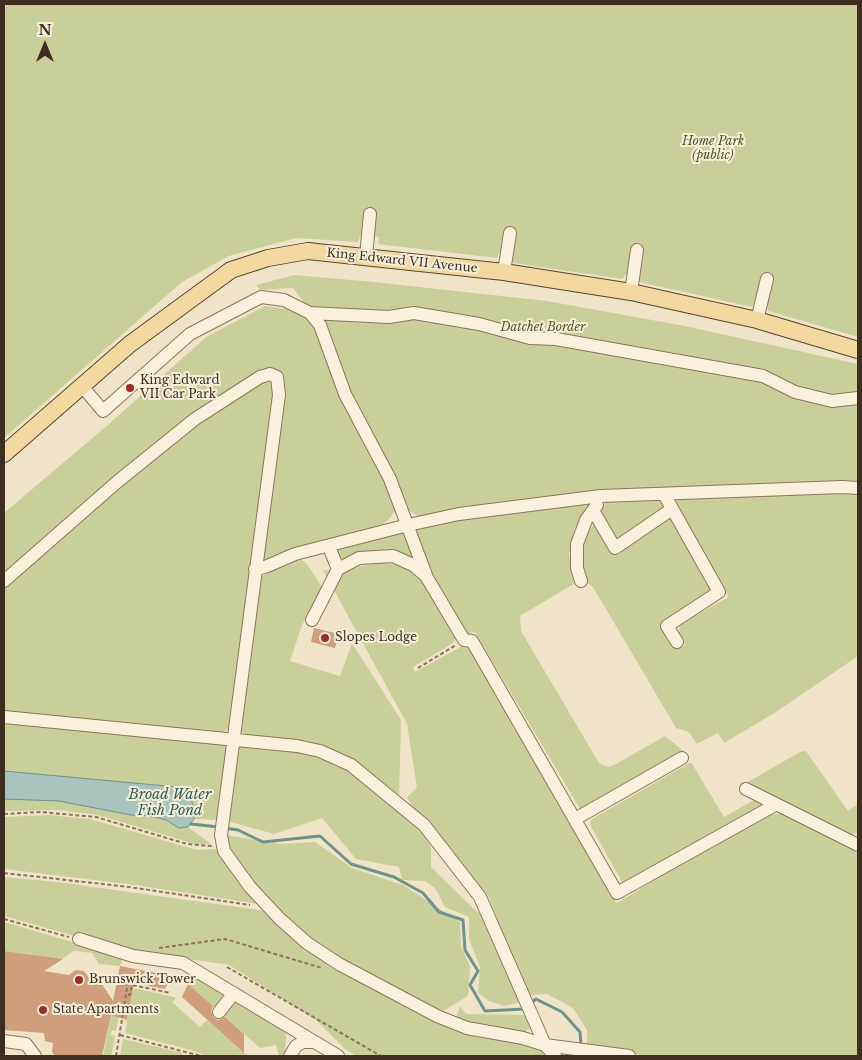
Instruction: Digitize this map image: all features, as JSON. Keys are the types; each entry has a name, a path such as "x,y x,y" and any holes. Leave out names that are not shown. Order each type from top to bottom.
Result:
{"main road":[{"name":"King Edward VII Avenue","path":"4,454 130,344 231,270 268,258 308,251 504,272 631,292 757,320 858,350"}],"lane":[{"path":"366,256 370,214"},
{"path":"504,272 510,233"},
{"path":"631,292 637,250"},
{"path":"757,320 767,279"},
{"path":"82,386 103,411 190,334 262,297 284,300 310,313 320,325 345,394 390,479 426,576 464,640 472,641 617,893 775,805"},
{"path":"310,313 389,317 414,313 436,319 479,324 530,338 556,339 763,376 795,392 832,401 858,398"},
{"path":"4,581 162,444 214,405 270,374 279,380 279,395 221,839 235,869 267,906 293,931 321,953 437,1016 467,1028 523,1038 545,1046 628,1056"},
{"path":"255,569 266,567 295,554 329,547 408,524 459,514 601,496 858,488"},
{"path":"664,494 720,592 667,626 677,642"},
{"path":"581,581 578,568 577,544 586,520 594,512 601,496"},
{"path":"594,512 616,548 672,509"},
{"path":"329,547 338,569"},
{"path":"312,620 338,569 359,558 393,556 413,565 426,576"},
{"path":"4,717 309,748 341,759 360,771 424,825 480,897 545,1046 555,1056"},
{"path":"575,819 682,758"},
{"path":"746,790 858,845"},
{"path":"846,838 858,831"},
{"path":"79,940 133,956 183,963 338,1056"},
{"path":"219,1012 234,993"},
{"path":"288,1026 292,1033 291,1054"},
{"path":"4,1041 26,1044 35,1056"},
{"path":"291,1054 303,1042 314,1042"}],"path":[{"path":"418,668 464,640"},
{"path":"4,814 40,812 74,814 117,822 197,846 221,839"},
{"path":"4,873 267,906"},
{"path":"4,919 79,940"},
{"path":"157,948 225,940 323,968"},
{"path":"227,967 381,1056"},
{"path":"128,982 126,995 128,995"},
{"path":"116,1056 128,995 130,995 132,985 171,993"},
{"path":"120,1035 200,1056"},
{"path":"186,1056 187,1052"}],"green space":[{"name":"Home Park (public)","path":"4,4 858,4 858,337 768,311 767,303 755,300 752,307 640,282 640,274 628,272 622,279 513,263 513,256 499,253 497,258 378,244 379,237 360,235 358,242 296,238 229,256 182,282 4,438"},
{"name":"Datchet Border","path":"294,275 547,301 685,326 858,364 858,486 545,498 496,502 444,514 418,516 407,510 308,308 293,288 260,290 256,285"},
{"path":"265,306 293,310 315,325 395,497 395,511 389,519 381,526 263,562 282,385 261,375 4,578 4,513 109,424 206,337"},
{"path":"263,378 273,378 276,384 231,723 228,729 219,734 4,713 4,585 184,430"},
{"path":"858,493 858,656 776,712 724,743 718,733 697,744 689,732 676,728 593,587 585,581 582,549 585,537 596,521 618,555 621,553 619,548 668,517 676,519 715,591 663,625 678,649 685,646 679,633 680,624 729,597 679,512 676,502 680,497"},
{"path":"657,496 667,506 620,541 614,539 599,516 606,502"},
{"path":"592,503 574,529 569,555 577,582 520,616 521,631 599,763 608,767 616,764 665,736 686,753 583,814 475,632 469,634 462,631 428,574 415,532 419,524"},
{"path":"402,528 417,563 340,560 333,552 336,545"},
{"path":"298,557 307,564 322,587 302,625 290,661 340,676 352,643 401,720 399,800 347,759 249,736 242,732 239,723 259,578 285,561"},
{"path":"381,562 409,567 422,578 456,638 453,643 413,667 415,672 466,644 482,668 617,903 722,839 768,815 784,813 858,851 858,1056 648,1056 598,1048 587,1044 587,1030 573,1008 547,994 528,995 488,896 417,814 407,797 417,788 407,724 323,570 336,571"},
{"path":"4,721 222,741 227,749 219,820 194,819 195,810 182,790 177,787 4,771"},
{"path":"241,746 320,754 359,774 389,798 422,833 431,847 431,867 476,911 485,916 521,1002 504,1006 489,1001 478,993 480,967 469,939 469,917 445,907 435,888 425,881 402,880 399,867 356,859 322,818 274,834 227,821 237,750"},
{"path":"806,751 848,811 858,804 858,832 852,835 746,783 800,752"},
{"path":"691,762 724,817 756,799 765,803 765,806 625,887 590,825 592,819"},
{"path":"4,799 59,801 132,815 151,816 166,820 179,828 188,827 211,844 195,844 98,815 58,810 4,811"},
{"path":"48,815 90,819 197,850 216,849 259,904 135,885 4,869 4,817"},
{"path":"225,835 282,844 315,842 352,868 403,885 460,922 461,947 470,966 468,996 440,1013 321,950 240,872 227,847 230,847 224,838"},
{"path":"4,877 57,882 267,911 440,1022 533,1044 548,1056 357,1056 345,1049 316,1020 229,965 120,949 4,916"},
{"path":"4,922 123,957 120,966 99,964 92,953 74,951 62,959 4,951"},
{"path":"189,971 227,993 216,1009 188,984 192,977 187,974"},
{"path":"118,980 126,981 116,1031 112,1030 110,1035 115,1036 111,1056 103,1056"},
{"path":"133,988 176,998 172,1002 200,1027 207,1020 248,1056 207,1056 125,1033"},
{"path":"234,999 284,1031 286,1036 285,1056 279,1056 276,1045 260,1048 222,1014"},
{"path":"460,1006 466,1014 524,1015 530,1028 522,1034 455,1021"},
{"path":"123,1039 183,1053 182,1056 120,1056"}],"water":[{"name":"Broad Water Fish Pond","path":"4,771 177,787 192,802 195,810 194,819 188,827 179,828 166,820 151,816 131,815 59,801 4,799"}],"building":[{"name":"Slopes Lodge","path":"314,628 339,634 335,648 311,642"},
{"path":"4,951 63,959 44,971 69,975 76,970 84,971 89,978 100,981 113,1001 120,966 172,976 165,989 134,983 127,1020 111,1015 102,1056 55,1056 52,1052 53,1043 45,1041 44,1033 4,1030"},
{"path":"188,984 213,1006 211,1011 214,1018 218,1020 225,1017 244,1034 244,1053 182,997"}],"waterway":[{"path":"191,824 219,827"},
{"path":"225,828 238,830 263,842 320,836 351,864 394,877 423,893 439,912 463,920 465,950 478,971 470,985 485,1011 525,1009"},
{"path":"531,1003 536,999 562,1012 580,1032 581,1046"}],"place":[{"name":"King Edward VII Car Park","path":"130,388"},
{"name":"Slopes Lodge","path":"325,638"},
{"name":"Brunswick Tower","path":"79,980"},
{"name":"State Apartments","path":"43,1010"}]}
